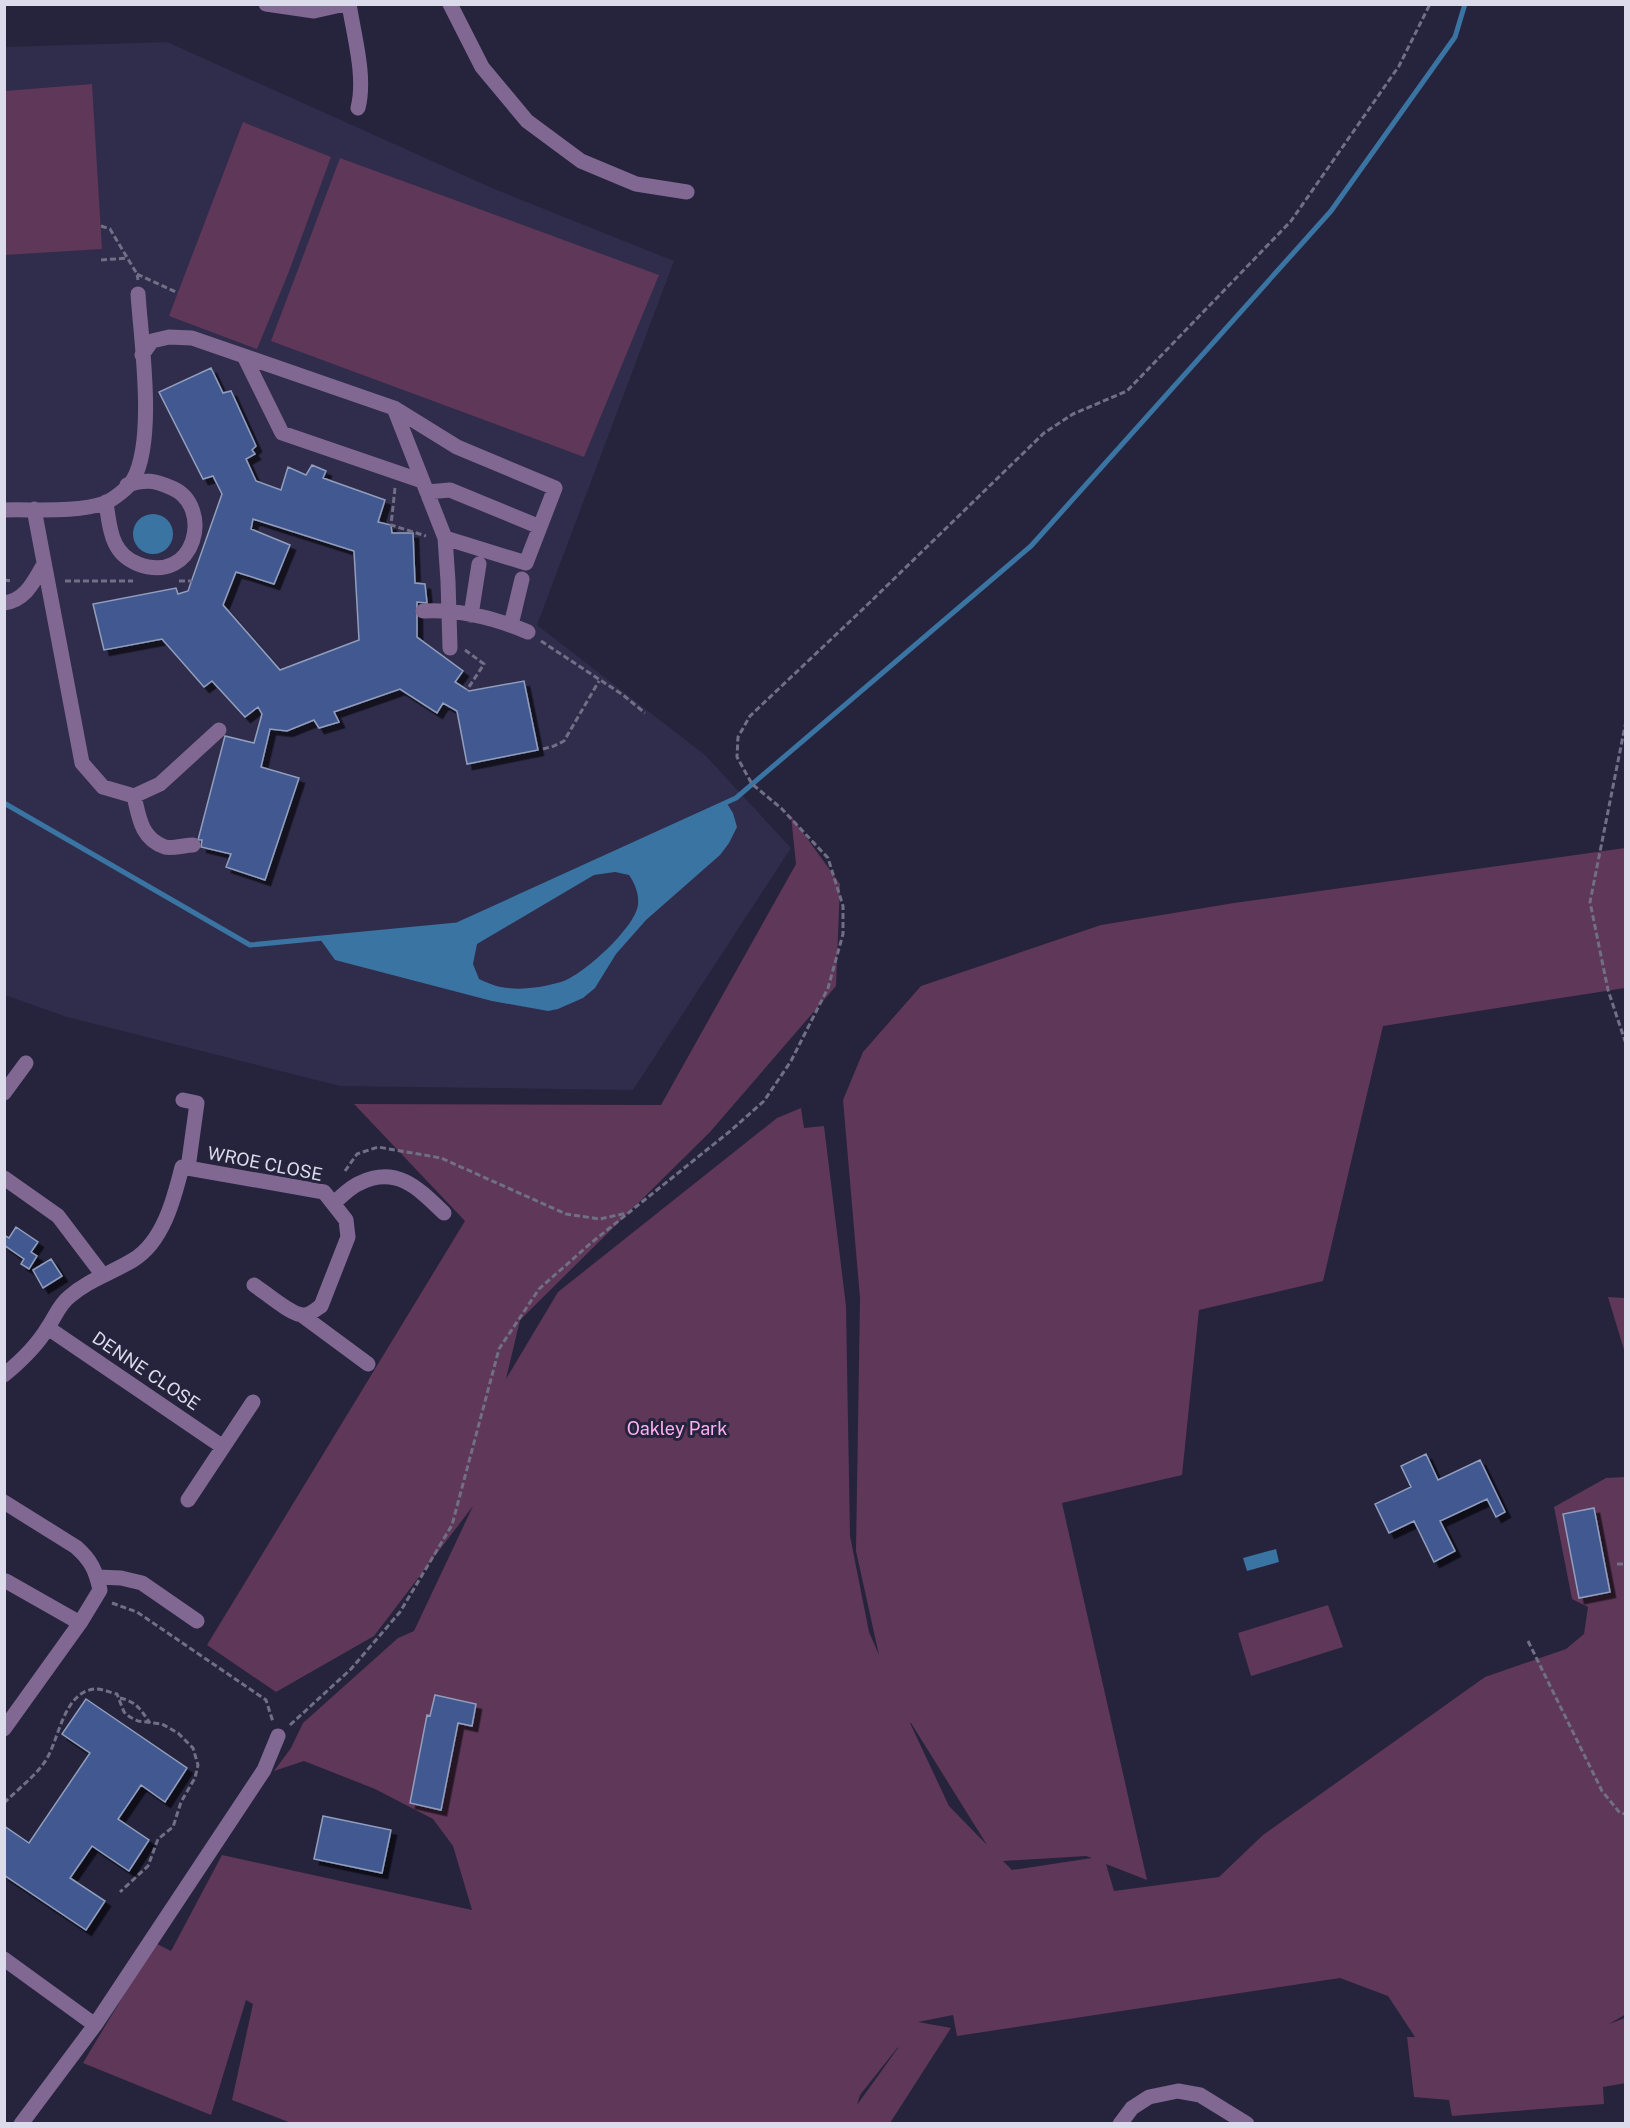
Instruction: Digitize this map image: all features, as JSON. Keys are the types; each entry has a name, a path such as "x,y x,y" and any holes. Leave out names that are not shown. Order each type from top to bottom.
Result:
{"street":[{"path":"266,4 314,11 347,4 360,78 361,95 358,108"},
{"path":"450,4 482,67 527,121 581,161 636,184 687,192"},
{"path":"4,510 84,507 106,502 133,480 141,455 146,423 138,294"},
{"path":"142,354 152,341 169,337 192,338 394,408 457,447 555,488 526,563 445,541"},
{"path":"244,356 282,433 397,472 424,486 450,490 540,527"},
{"path":"394,408 445,541 450,644"},
{"path":"106,502 114,541 121,553 130,561 151,569 169,566 184,557 192,543 195,526 191,506 179,491 155,481 127,485"},
{"path":"34,509 82,763 103,787 134,796 160,784 219,730"},
{"path":"4,603 21,598 32,586 44,564"},
{"path":"471,615 479,564"},
{"path":"511,625 522,579"},
{"path":"423,611 449,609 511,625 528,632"},
{"path":"134,796 141,828 150,838 165,847 193,845"},
{"path":"4,1092 26,1063"},
{"path":"4,1375 34,1347 68,1297 102,1274 134,1259 146,1250 164,1220 185,1168 197,1103 183,1100"},
{"name":"WROE CLOSE","path":"185,1168 324,1192 334,1203 346,1220 348,1237 321,1306 303,1316"},
{"path":"334,1203 358,1183 378,1176 394,1178 415,1185 444,1213"},
{"path":"4,1178 58,1216 102,1274"},
{"path":"254,1285 293,1312 303,1316 368,1364"},
{"name":"DENNE CLOSE","path":"48,1328 223,1447"},
{"path":"188,1500 253,1402"},
{"path":"4,1502 76,1547 95,1568 100,1590 80,1623 4,1729"},
{"path":"97,1577 121,1578 142,1583 197,1621"},
{"path":"6,1581 80,1623"},
{"path":"21,2124 95,2025 264,1770 278,1736"},
{"path":"4,1959 95,2025"},
{"path":"1120,2124 1132,2108 1149,2097 1178,2091 1200,2095 1247,2124"}],"path":[{"path":"96,1598 137,1612 266,1700 278,1736 351,1669 400,1612 453,1524 499,1349 539,1289 591,1243 764,1101 790,1061 828,988 843,934 843,906 828,858 781,808 752,783 737,757 738,737 750,716 1044,433 1073,414 1127,391 1187,330 1291,221 1399,66 1430,4"},
{"path":"101,226 110,229 137,274 138,294"},
{"path":"101,260 128,258"},
{"path":"137,274 178,293"},
{"path":"397,472 391,525 445,541"},
{"path":"4,580 15,580"},
{"path":"47,581 136,581"},
{"path":"170,581 192,581"},
{"path":"528,632 623,695 645,713"},
{"path":"450,644 484,664 467,690"},
{"path":"543,749 554,747 564,741 599,681"},
{"path":"1626,721 1590,902 1608,990 1626,1044"},
{"path":"344,1173 357,1154 378,1147 441,1158 566,1214 600,1219 629,1213"},
{"path":"1617,1564 1626,1564"},
{"path":"1528,1641 1602,1791 1620,1813 1626,1814"},
{"path":"4,1803 46,1762 60,1724 80,1695 95,1689 117,1694 124,1712 130,1717 138,1721 162,1724 178,1733 193,1748 198,1765 195,1778 181,1802 173,1827 158,1839 148,1866 120,1892"},
{"path":"119,1698 132,1701 150,1723"}],"shaded area":[{"path":"167,42 492,188 674,261 537,625 705,755 791,848 633,1090 340,1086 67,1017 5,995 5,47"}],"green space":[{"path":"92,84 102,249 5,255 5,91"},
{"path":"243,122 331,157 288,274 257,349 169,316"},
{"path":"340,158 659,275 584,457 271,341"},
{"name":"Oakley Park","path":"791,816 840,884 836,986 710,1132 520,1320 506,1379 558,1292 777,1118 801,1108 804,1128 824,1126 846,1306 850,1536 869,1632 879,1655 856,1551 860,1298 843,1100 863,1052 921,986 1101,925 1234,903 1625,848 1625,988 1383,1026 1323,1281 1199,1310 1182,1475 1062,1503 1147,1880 1106,1864 1114,1891 1219,1877 1263,1835 1485,1677 1566,1649 1584,1634 1588,1607 1572,1599 1554,1507 1606,1478 1625,1477 1626,2014 1609,2024 1625,2018 1626,2083 1603,2087 1604,2104 1452,2116 1449,2100 1414,2097 1407,2037 1415,2037 1388,1996 1340,1978 957,2036 953,2015 918,2022 951,2028 890,2123 291,2123 232,2100 253,2004 246,2000 211,2115 83,2063 155,1943 171,1951 222,1855 472,1910 453,1846 433,1819 375,1789 304,1761 274,1771 291,1748 303,1723 398,1638 414,1631 473,1506 374,1636 276,1692 207,1645 465,1221 354,1104 661,1105 796,864","holes":["911,1723 987,1845 949,1806","1086,1856 1092,1858 1012,1870 1003,1861","898,2047 857,2105 860,2095"]},
{"path":"1608,1297 1625,1298 1625,1353"},
{"path":"1328,1605 1343,1647 1251,1676 1238,1633"}],"water":[{"path":"153,514 161,515 167,520 172,526 172,542 167,548 161,553 153,554 145,553 139,548 134,542 133,534 134,526 139,520 145,515"},
{"path":"726,802 733,813 737,827 720,855 646,920 616,954 595,988 583,998 558,1009 548,1011 492,1001 335,960 320,939 457,925","holes":["615,872 629,875 638,897 635,915 618,938 581,971 561,982 531,988 501,987 479,979 473,964 477,944 594,875"]},
{"path":"1276,1549 1279,1562 1247,1571 1243,1558"}],"building":[{"path":"211,368 223,393 231,391 256,446 252,450 255,454 246,459 256,481 281,490 288,467 306,475 312,465 326,471 323,478 385,500 378,522 391,525 392,533 413,533 415,583 425,584 427,603 417,602 417,637 463,671 455,682 469,691 524,681 538,750 467,764 457,711 443,703 437,713 400,689 334,712 339,722 319,728 314,720 287,731 270,729 261,767 299,778 265,880 226,867 231,854 201,847 202,840 198,840 225,736 254,743 262,714 258,707 245,717 212,681 204,687 162,639 104,650 93,604 176,588 178,594 188,591 222,494 213,476 203,479 159,392","holes":["253,519 354,551 359,640 280,670 223,605 236,572 274,584 290,545 251,529"]},
{"path":"16,1227 38,1242 31,1252 37,1256 29,1269 21,1264 24,1259 4,1245 4,1235 9,1238"},
{"path":"51,1259 62,1276 43,1288 33,1270"},
{"path":"1426,1454 1438,1480 1480,1460 1505,1512 1496,1517 1487,1499 1440,1521 1455,1551 1434,1562 1414,1521 1389,1533 1375,1504 1411,1487 1401,1466"},
{"path":"1594,1508 1610,1592 1579,1598 1563,1514"},
{"path":"435,1695 476,1704 472,1726 458,1723 441,1810 410,1803 427,1715 430,1716"},
{"path":"86,1699 187,1768 165,1802 141,1785 118,1819 149,1840 129,1871 92,1846 70,1878 105,1901 86,1930 4,1875 4,1826 29,1843 90,1753 62,1734"},
{"path":"323,1816 391,1830 382,1873 314,1859"}],"waterway":[{"path":"4,803 250,945 457,925 736,798 1031,546 1331,211 1455,37 1465,4"}]}
